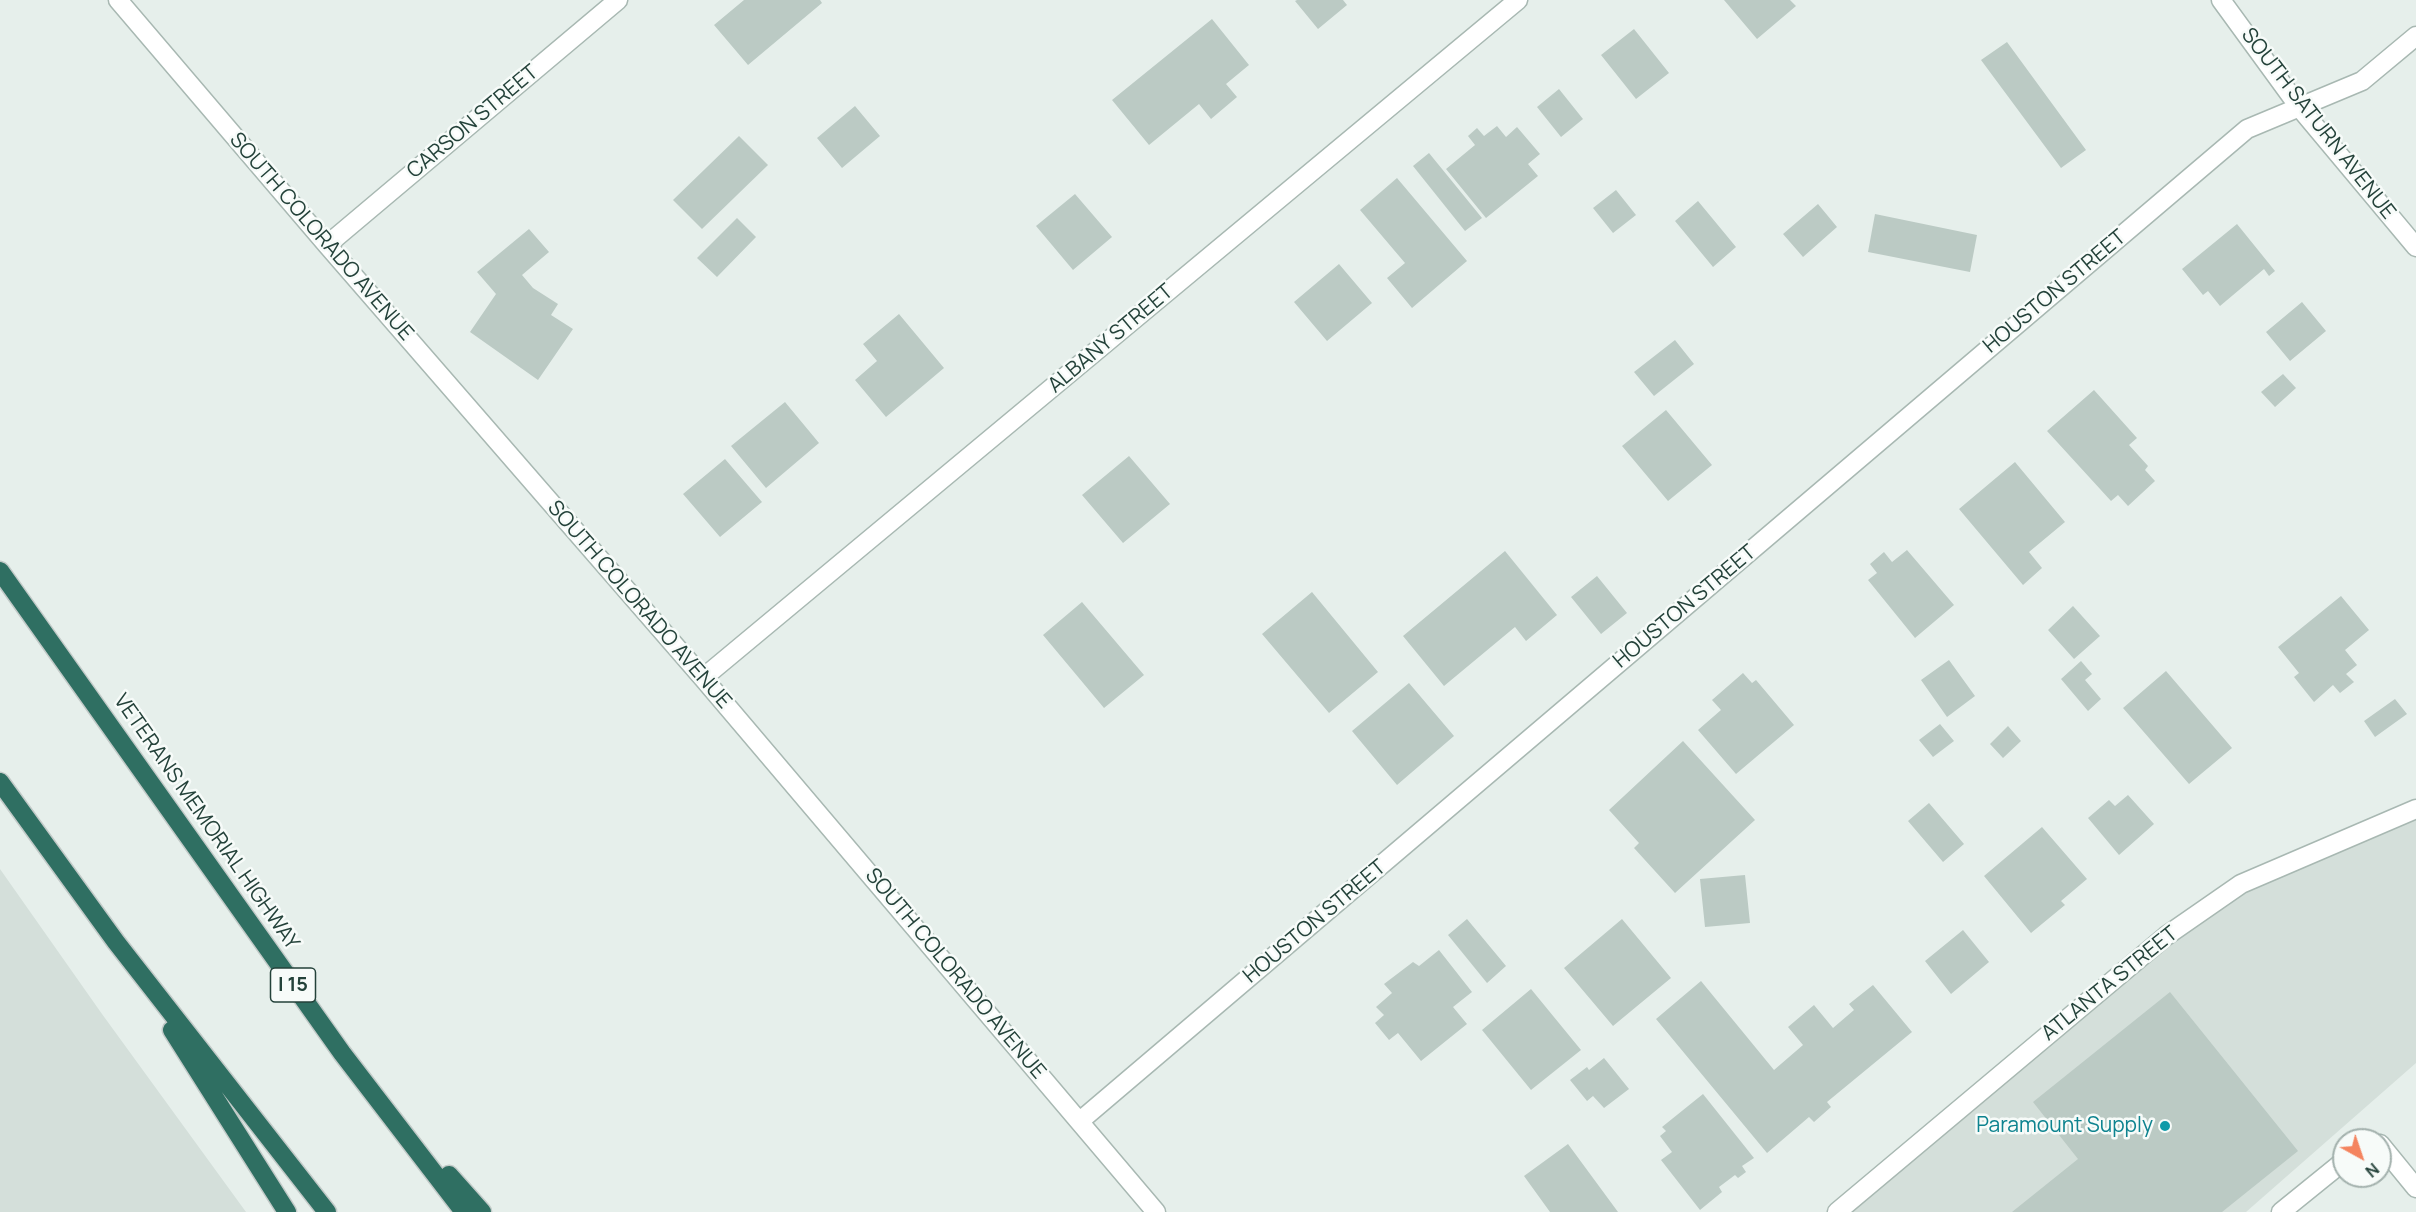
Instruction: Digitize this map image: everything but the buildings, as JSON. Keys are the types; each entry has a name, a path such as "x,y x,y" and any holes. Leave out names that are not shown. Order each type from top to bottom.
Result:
{"highway":[{"name":"VETERANS MEMORIAL HIGHWAY","path":"0,571 342,1053 464,1212"},
{"path":"0,782 116,942 327,1212"},
{"path":"116,942 287,1212"},
{"path":"342,1053 482,1212"}],"street":[{"name":"SOUTH COLORADO AVENUE","path":"118,0 327,245 703,678 1156,1212"},
{"name":"CARSON STREET","path":"327,245 618,0"},
{"name":"ALBANY STREET","path":"703,678 1518,0"},
{"name":"SOUTH SATURN AVENUE","path":"2221,0 2299,107 2416,247"},
{"name":"HOUSTON STREET","path":"1080,1121 2247,129 2362,81 2416,36"},
{"name":"ATLANTA STREET","path":"1837,1212 2166,936 2241,884 2416,809"},
{"path":"2392,1159 2416,1188"},
{"path":"2281,1212 2332,1171"}],"shaded area":[{"path":"2416,809 2416,1063 2342,1128 2332,1128 2332,1137 2246,1212 1838,1212 2241,884"},
{"path":"0,869 102,1014 246,1212 0,1212"}],"place":[{"name":"Paramount Supply","path":"2165,1126"}]}
